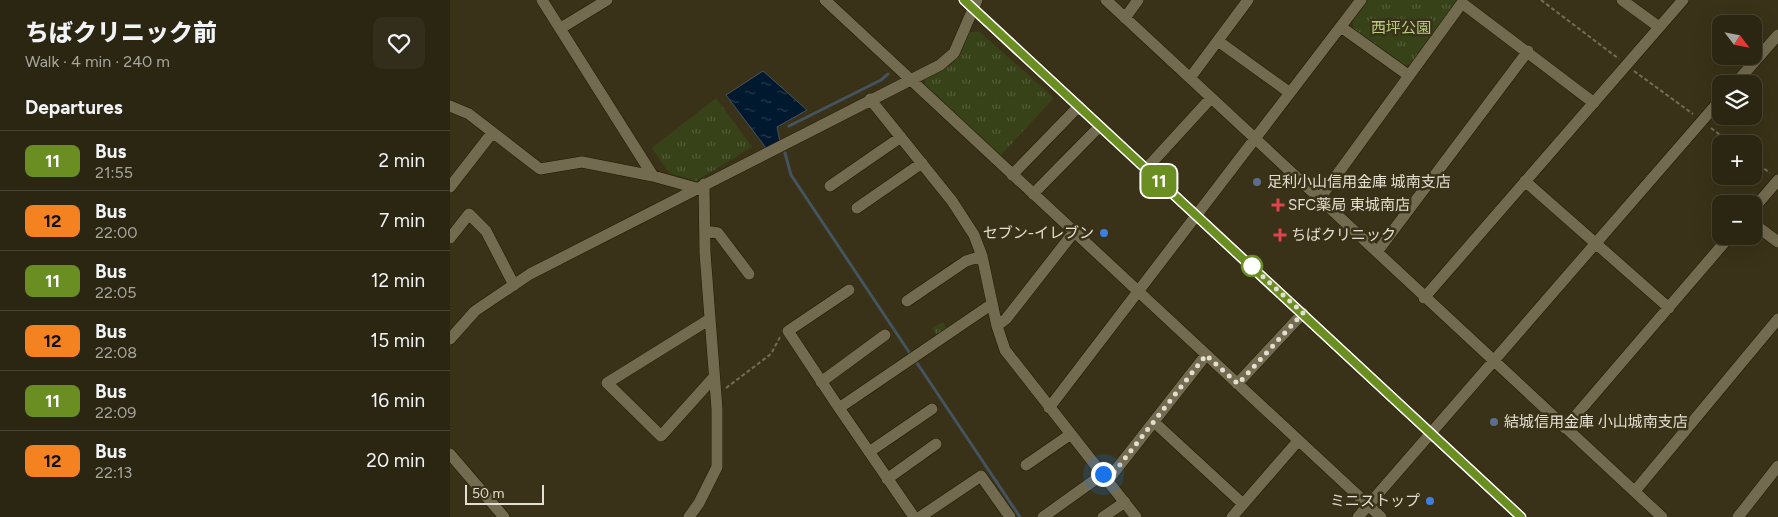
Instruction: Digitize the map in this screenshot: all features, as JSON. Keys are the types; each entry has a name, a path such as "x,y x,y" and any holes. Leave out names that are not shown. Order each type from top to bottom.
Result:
{"street":[{"path":"542,0 562,28 653,176"},
{"path":"562,28 607,0"},
{"path":"825,0 1381,517"},
{"path":"964,0 975,4 1100,126 1521,517"},
{"path":"1106,0 1255,140 1320,198 1424,298 1662,517"},
{"path":"1125,18 1138,0"},
{"path":"1049,408 1361,0"},
{"path":"1622,0 1637,4 1659,27"},
{"path":"1424,298 1683,0"},
{"path":"1190,78 1246,1"},
{"path":"1320,198 1462,3 1528,51 1594,103"},
{"path":"450,339 475,311 530,274 940,65 954,53 975,4"},
{"path":"1341,27 1408,76"},
{"path":"1743,75 1778,35"},
{"path":"1218,41 1290,93"},
{"path":"1377,252 1528,51"},
{"path":"1146,169 1211,98"},
{"path":"870,99 952,201 974,235 982,256 997,326 1005,350 1136,517"},
{"path":"450,106 469,114 540,169 582,162 700,186"},
{"path":"1012,175 1079,106"},
{"path":"1358,517 1712,110"},
{"path":"1032,194 1100,126"},
{"path":"450,187 492,133"},
{"path":"830,186 901,137"},
{"path":"857,208 922,163"},
{"path":"1762,196 1775,177"},
{"path":"1526,181 1669,308"},
{"path":"689,517 699,503 717,467 716,396 700,186"},
{"path":"450,238 469,214 486,231 514,285"},
{"path":"1762,230 1778,242"},
{"path":"704,231 718,233 750,274"},
{"path":"997,326 1006,319 1074,232"},
{"path":"1565,428 1722,245"},
{"path":"907,301 966,261 982,256"},
{"path":"849,290 788,331 914,517"},
{"path":"839,408 992,304"},
{"path":"1238,384 1303,313"},
{"path":"710,318 607,383 661,436 714,377"},
{"path":"1635,492 1778,319"},
{"path":"821,382 885,335"},
{"path":"1043,517 1106,477 1154,422 1206,355"},
{"path":"869,452 932,409"},
{"path":"1154,422 1243,504"},
{"path":"1026,465 1071,434"},
{"path":"1232,517 1298,441"},
{"path":"887,479 936,444"},
{"path":"450,454 504,517"},
{"path":"1738,517 1778,466"},
{"path":"920,517 981,476 1010,517"},
{"path":"1104,517 1125,502"}],"path":[{"path":"1762,167 1775,177"},
{"path":"716,396 771,354 780,337 788,331"}],"green space":[{"name":"西坪公園","path":"1368,0 1459,0 1412,64 1403,65 1353,28 1353,20"},
{"path":"969,32 980,32 1054,98 1000,156 925,86 925,79 951,65"},
{"path":"716,98 752,147 696,181 669,173 652,148"},
{"path":"943,322 947,329 937,335 932,328"}],"water":[{"path":"763,71 807,110 777,127 780,142 766,148 726,95"}],"waterway":[{"path":"789,126 881,80 888,74"},
{"path":"785,153 791,175 911,355"},
{"path":"915,360 1020,517"}],"bus line":[{"name":"11","path":"964,0 1521,517"}],"place":[{"name":"足利小山信用金庫 城南支店","path":"1257,182"},
{"name":"SFC薬局 東城南店","path":"1278,205"},
{"name":"セブン-イレブン","path":"1104,233"},
{"name":"ちばクリニック","path":"1280,235"},
{"name":"結城信用金庫 小山城南支店","path":"1494,422"},
{"name":"ミニストップ","path":"1430,501"}],"route":[{"path":"1103,474 1108,480 1206,355 1238,384 1303,313 1250,265 1252,266"}]}
